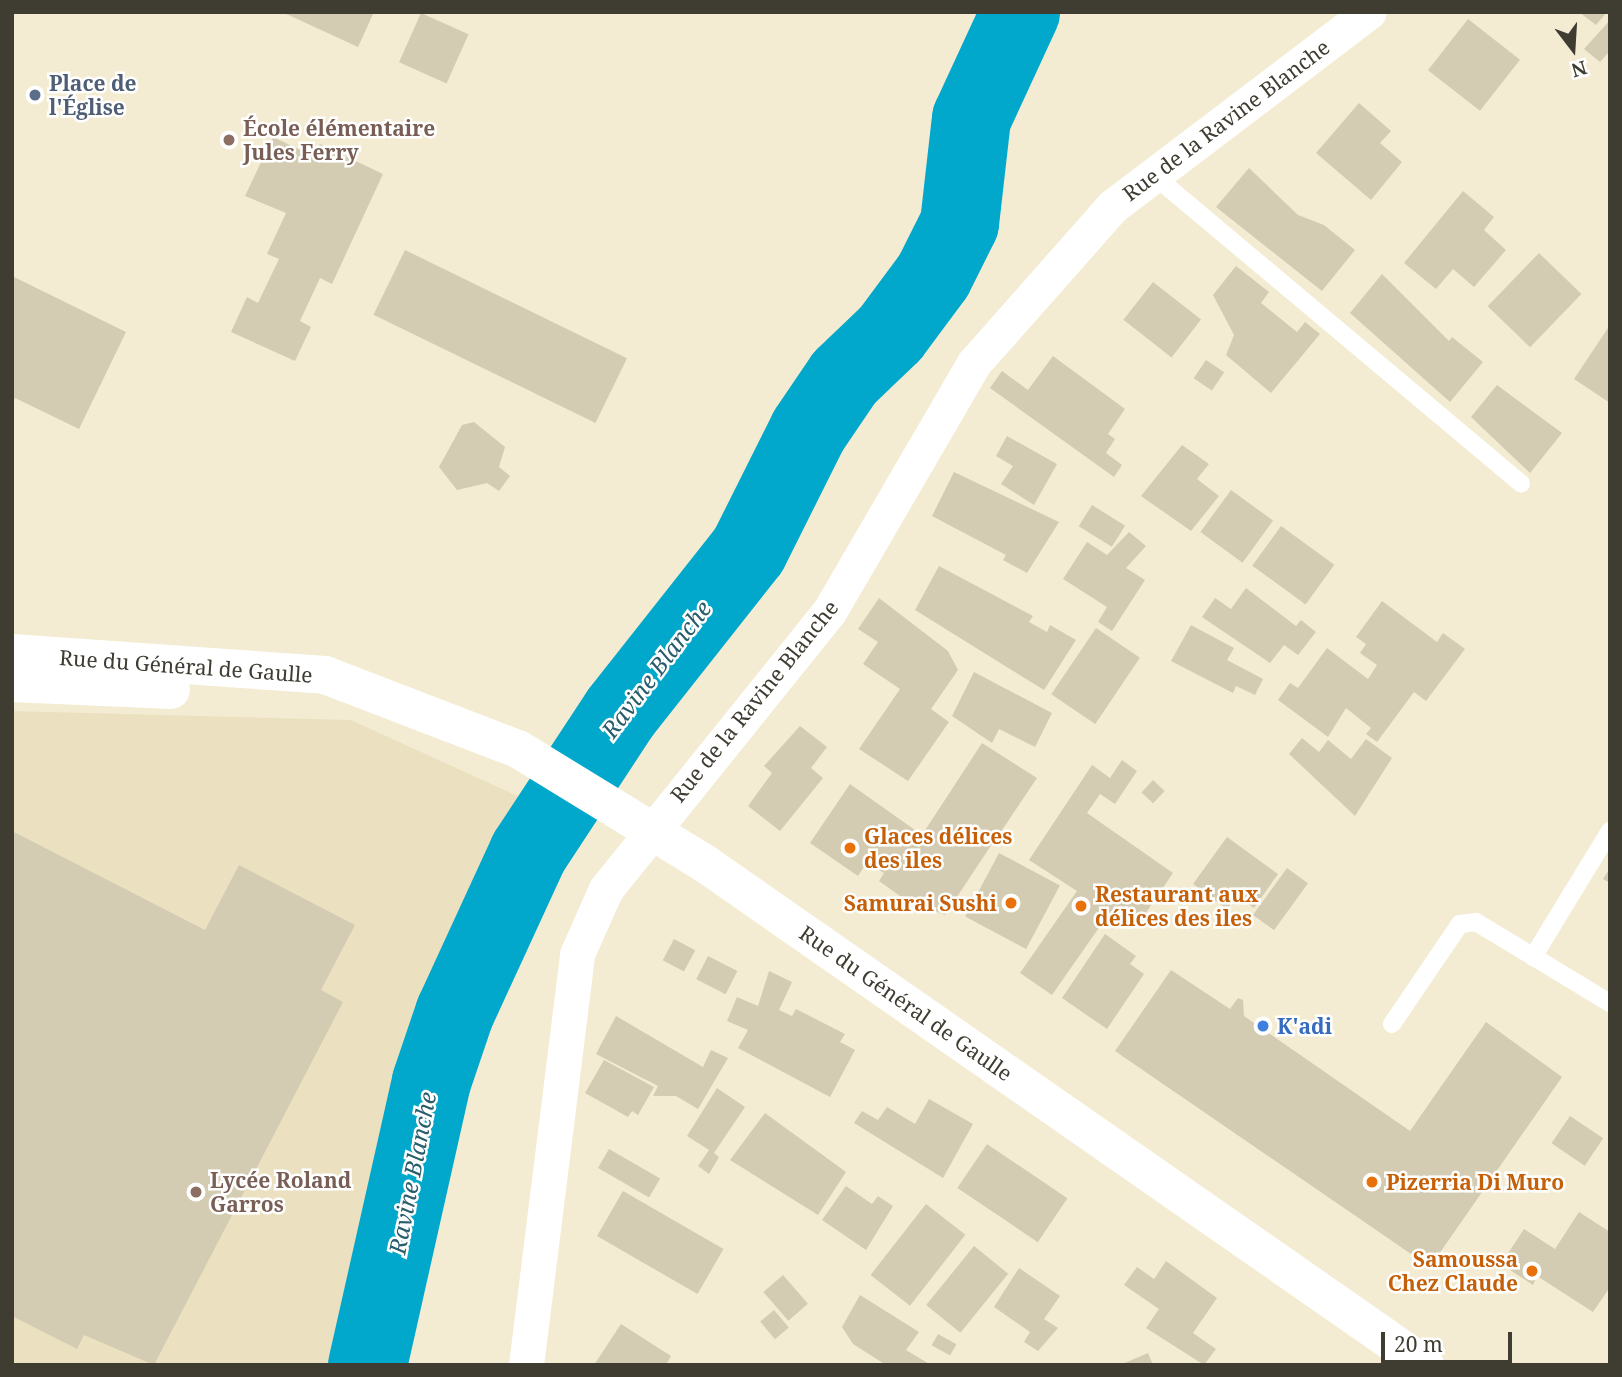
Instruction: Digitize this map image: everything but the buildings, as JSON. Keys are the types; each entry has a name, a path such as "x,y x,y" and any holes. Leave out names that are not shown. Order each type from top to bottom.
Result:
{"main road":[{"name":"Rue du Général de Gaulle","path":"12,653 325,676 438,715 518,749 637,824 1425,1365"},
{"name":"Rue du Général de Gaulle","path":"12,683 318,695 438,715"},
{"name":"Rue du Général de Gaulle","path":"1356,1320 1407,1365"}],"street":[{"name":"Rue de la Ravine Blanche","path":"526,1365 577,954 637,824 829,612 974,363 1113,206 1151,173 1370,12"}],"lane":[{"path":"1151,173 1521,484"},
{"path":"1533,957 1610,831"},
{"path":"1392,1024 1460,923 1476,922 1610,1003"}],"shaded area":[{"name":"Lycée Roland Garros","path":"12,711 351,720 524,799 416,1035 334,1365 12,1365"}],"waterway":[{"name":"Ravine Blanche","path":"367,1365 431,1081 454,1013 528,852 620,712 748,550 808,430 844,377 890,333 933,275 959,223 971,118 1020,12"}],"place":[{"name":"Place de l'Église","path":"35,95"},
{"name":"École élémentaire Jules Ferry","path":"229,140"},
{"name":"Glaces délices des iles","path":"850,848"},
{"name":"Samurai Sushi","path":"1011,903"},
{"name":"Restaurant aux délices des iles","path":"1081,906"},
{"name":"K'adi","path":"1263,1026"},
{"name":"Pizerria Di Muro","path":"1372,1182"},
{"name":"Lycée Roland Garros","path":"196,1192"},
{"name":"Samoussa Chez Claude","path":"1532,1271"}]}
